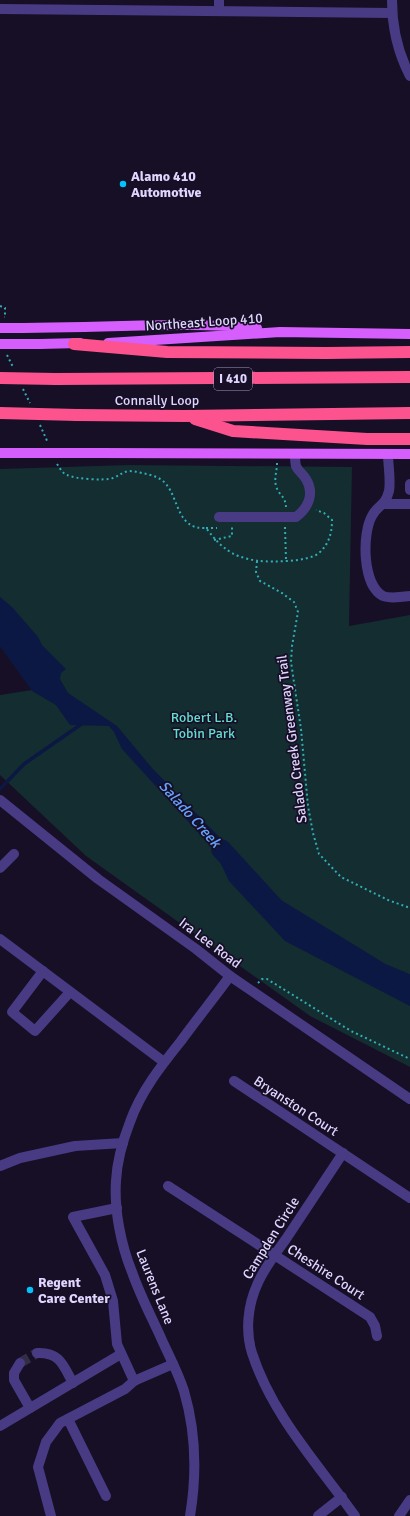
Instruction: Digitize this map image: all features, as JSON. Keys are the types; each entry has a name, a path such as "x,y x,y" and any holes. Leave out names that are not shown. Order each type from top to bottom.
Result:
{"highway":[{"path":"74,344 167,352 410,352"},
{"name":"Connally Loop","path":"0,378 410,377"},
{"name":"Connally Loop","path":"0,413 184,416 410,413"},
{"path":"184,416 233,431 367,439 410,439"}],"main road":[{"path":"0,328 187,324 231,325 313,332"},
{"name":"Northeast Loop 410","path":"0,344 74,344 280,332 410,334"},
{"path":"0,453 410,454"}],"street":[{"path":"219,0 219,11"},
{"path":"392,0 392,13 401,53 410,76"},
{"path":"0,9 392,13"},
{"path":"219,517 296,517 304,511 309,503 309,492 306,479 298,470 296,465 295,454"},
{"path":"388,454 389,490 384,504 372,515 367,530 367,572 372,586 383,596 410,596"},
{"path":"410,484 410,490"},
{"path":"384,504 410,504"},
{"name":"Ira Lee Road","path":"0,800 98,878 196,949 230,976 410,1099"},
{"path":"0,868 14,854"},
{"path":"0,939 164,1062"},
{"path":"43,971 12,1012 35,1031 70,992"},
{"name":"Laurens Lane","path":"190,1516 194,1483 194,1440 190,1415 184,1390 131,1272 123,1246 117,1208 116,1181 123,1143 130,1122 150,1081 230,976"},
{"name":"Bryanston Court","path":"234,1081 343,1153"},
{"path":"0,1166 20,1158 75,1146 123,1143"},
{"path":"343,1153 410,1198"},
{"name":"Campden Circle","path":"343,1153 261,1276 250,1304 248,1324 252,1352 277,1406 307,1453 355,1516"},
{"name":"Cheshire Court","path":"168,1186 370,1317 375,1326 377,1336"},
{"path":"117,1208 73,1217 105,1275 113,1301 118,1344 134,1381"},
{"path":"36,1353 47,1352 55,1356 73,1383"},
{"path":"0,1426 122,1354"},
{"path":"20,1363 14,1373 14,1380 30,1408"},
{"path":"51,1516 38,1468 46,1442 60,1423 125,1389 134,1381 173,1364"},
{"path":"68,1419 106,1496"},
{"path":"318,1516 342,1497"},
{"path":"399,1516 410,1500"}],"path":[{"path":"0,306 5,308 5,318 0,317"},
{"path":"7,353 13,367"},
{"path":"23,388 32,409"},
{"path":"39,424 49,445"},
{"path":"55,459 61,471 71,476 106,479 114,478 129,471 156,476 166,483 179,512 190,524 200,528 206,528 214,540 233,553 257,561 304,559 318,554 327,543 332,530 332,520 324,513 307,506"},
{"path":"277,461 276,484 278,492 284,497 286,505 286,560"},
{"path":"214,540 232,536 232,517"},
{"name":"Salado Creek Greenway Trail","path":"257,561 256,572 260,581 282,593 294,602 298,612 292,646 291,662 301,729 308,806 313,833 320,854 341,877 388,900 410,908"},
{"path":"257,984 262,979 267,980 351,1031 410,1059"}],"green space":[{"name":"Robert L.B. Tobin Park","path":"129,465 352,467 349,626 410,615 410,1067 310,1016 86,856 0,775 0,695 32,690 0,646 0,469"}],"water":[{"path":"0,597 12,607 38,637 42,645 66,669 61,673 60,679 68,693 117,726 152,768 224,842 252,890 263,903 307,936 347,958 378,965 410,985 410,1006 285,941 229,881 215,851 122,749 114,732 109,726 70,725 56,705 32,691 0,646"}],"waterway":[{"path":"0,789 24,764 83,723"},
{"name":"Salado Creek","path":"221,849 275,908 381,973 410,985"}],"tunnel":[{"path":"20,1363 37,1353"}],"place":[{"name":"Alamo 410 Automotive","path":"123,184"},
{"name":"Regent Care Center","path":"30,1290"}]}
